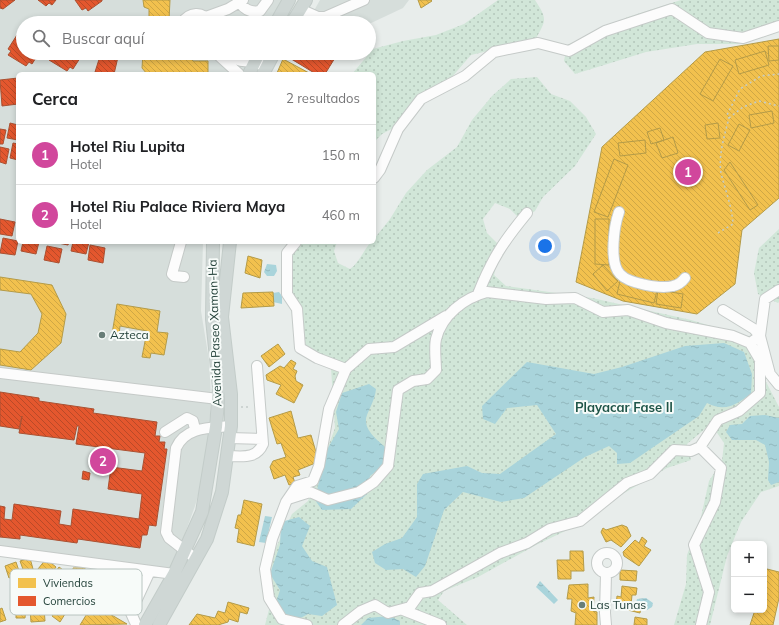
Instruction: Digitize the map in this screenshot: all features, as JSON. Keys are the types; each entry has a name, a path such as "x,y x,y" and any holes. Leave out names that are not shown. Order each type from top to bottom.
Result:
{"main road":[{"path":"280,16 289,0"},
{"path":"296,16 303,5"},
{"path":"250,72 255,60"},
{"path":"264,71 270,60"},
{"name":"Avenida Paseo Xaman-Ha","path":"144,623 174,574 202,512 216,427 219,387 213,244"},
{"name":"Avenida Paseo Xaman-Ha","path":"144,623 196,559 207,539 222,492 230,432 231,394 217,318 230,244"}],"street":[{"path":"216,16 242,2 244,9 254,12 260,11 268,0"},
{"path":"327,16 364,0"},
{"path":"303,5 317,16"},
{"path":"376,175 380,170 398,129 421,99 465,76 494,52 538,43 569,51 605,31 672,9 708,33 743,38 779,26"},
{"path":"188,16 198,13 202,16"},
{"path":"223,60 236,72"},
{"path":"236,60 246,63 251,60"},
{"path":"258,60 264,71"},
{"path":"619,212 615,222 614,253 616,266 620,274 642,284 661,287 673,286 686,278"},
{"path":"478,294 490,264 507,237 527,213"},
{"path":"180,244 172,274 174,276 184,277"},
{"path":"294,244 286,253 288,294 298,309 300,348 317,358 346,369"},
{"path":"779,290 765,299 760,336 770,374 779,386"},
{"path":"307,625 280,622 269,598 265,569 272,539 288,499 297,486 313,481 319,466 329,409 346,369 369,349 394,347 448,315 470,298 487,292 546,299 575,298 603,312 628,310 666,323 733,336 750,343 760,360 760,393 739,411 718,420 700,447 691,451 674,450 650,474 627,483 580,521 550,530 527,544 500,553 432,591 420,593 410,607 404,610 388,613 375,605 361,611 343,625"},
{"path":"723,310 754,329 760,336"},
{"path":"288,499 310,492 328,500 359,492 374,482 388,466 398,390 413,382 427,379 436,370 436,340 441,326 448,315"},
{"path":"750,343 760,336"},
{"path":"227,456 249,457 260,450 263,444 258,366"},
{"path":"0,373 218,399"},
{"path":"165,432 187,418 193,421 195,429"},
{"path":"196,559 169,538 166,532 176,448 182,438 195,429 216,427 230,432 262,439"},
{"path":"700,447 721,468 715,502 694,545 709,592 701,625"},
{"path":"0,551 137,569"},
{"path":"142,570 174,574"},
{"path":"142,588 150,571"},
{"path":"606,574 604,613 606,625"},
{"path":"404,610 439,625"},
{"path":"134,615 144,623"}],"path":[{"path":"718,233 733,224 733,211 721,170 723,142 729,118 727,115 740,89 761,76 779,74"},
{"path":"729,118 743,108 759,101 779,106"}],"shaded area":[{"path":"0,0 283,0 274,16 16,16 16,60 250,60 245,72 16,72 16,244 203,244 201,311 209,360 211,398 208,448 204,474 195,506 169,571 0,551"},
{"path":"320,0 409,0 403,8 376,21 376,16 311,16"}],"green space":[{"path":"498,0 535,0 544,16 543,24 535,40 471,55 451,78 399,125 382,134 376,140 376,72 354,72 364,60 376,60 376,48 403,41 436,35 464,24"},
{"path":"681,0 779,0 779,29 738,44 697,44 646,52 575,74 564,61 567,45 628,17"},
{"path":"537,77 551,94 570,101 586,117 596,134 575,166 543,197 535,211 521,220 510,209 495,203 483,219 487,233 499,245 499,254 494,275 506,286 592,298 691,320 734,333 754,348 764,378 779,407 779,486 761,492 741,522 733,541 731,541 731,546 727,556 710,625 674,625 686,584 687,555 701,517 709,481 722,461 724,443 711,424 687,444 691,460 667,468 614,499 580,524 536,545 478,577 444,591 438,600 467,625 265,625 272,598 271,558 292,514 308,501 335,428 331,368 300,354 293,330 290,289 291,250 295,244 336,244 334,251 338,263 350,269 356,264 369,244 376,244 376,236 390,219 406,193 427,170 457,147 472,120 492,96 511,79"},
{"path":"779,229 778,303 758,294 754,273 759,248"}],"water":[{"path":"267,264 276,265 277,271 274,276 267,276 264,272"},
{"path":"279,292 282,296 282,304 273,302 273,293"},
{"path":"724,343 744,352 752,374 751,394 740,401 725,407 714,406 707,403 699,416 630,463 617,464 617,453 609,446 585,457 524,498 501,502 463,492 444,510 425,566 416,577 403,569 386,570 375,563 372,552 385,544 402,538 417,517 417,484 423,474 467,466 482,473 500,474 556,434 537,405 507,408 495,424 483,419 482,406 527,362 594,374 622,367 685,346"},
{"path":"369,384 376,389 374,399 367,415 367,426 373,436 391,452 389,461 370,476 367,494 351,509 322,510 315,500 325,453 339,429 336,412 342,393"},
{"path":"765,415 779,418 779,482 771,485 768,480 769,462 765,445 756,440 732,440 726,432 730,425 742,424 750,416"},
{"path":"265,516 272,517 266,543 259,542"},
{"path":"299,517 310,526 302,546 312,561 327,567 337,605 322,616 308,614 297,620 281,617 275,606 280,590 270,574 280,545 281,522"},
{"path":"540,581 558,600 554,604 536,587"},
{"path":"646,598 653,603 652,607 647,610 643,605 636,603 637,599"},
{"path":"389,616 400,621 400,625 361,625 368,618"}],"building: Viviendas":[{"path":"143,0 170,0 169,16 149,16 149,9 144,7"},
{"path":"418,0 431,0 432,1 421,8"},
{"path":"779,39 779,198 742,230 735,284 697,314 623,301 576,282 602,147 705,52"},
{"path":"768,46 779,46 779,60 769,61"},
{"path":"765,51 769,65 739,74 735,60"},
{"path":"720,59 733,66 713,101 700,94"},
{"path":"143,60 208,61 208,72 145,72 142,68"},
{"path":"283,60 285,60 307,72 277,72"},
{"path":"772,111 774,123 751,128 749,115"},
{"path":"718,123 720,138 707,139 705,125"},
{"path":"739,124 750,130 739,151 728,145"},
{"path":"660,128 664,140 651,144 647,132"},
{"path":"673,137 678,153 662,158 656,143"},
{"path":"645,140 646,153 620,156 618,143"},
{"path":"614,159 628,165 608,217 594,212"},
{"path":"730,162 758,205 750,210 724,170"},
{"path":"595,219 609,219 609,265 595,264"},
{"path":"248,256 262,260 260,278 245,273"},
{"path":"603,265 618,281 607,291 593,274"},
{"path":"0,277 52,285 66,314 61,343 31,370 0,365 0,349 20,352 38,333 42,314 31,294 0,290"},
{"path":"620,281 657,290 654,303 617,294"},
{"path":"658,290 683,294 681,308 656,304"},
{"path":"273,292 274,306 241,308 243,293"},
{"path":"117,304 160,311 157,332 168,333 164,355 151,353 150,358 142,357 147,331 120,326 119,335 112,334"},
{"path":"278,344 285,354 269,367 261,356"},
{"path":"291,360 296,363 293,369 297,371 295,376 296,381 303,385 294,403 276,394 281,385 267,380 266,375 280,366 284,368"},
{"path":"291,411 298,438 311,435 318,459 313,464 298,470 300,475 293,477 295,483 289,485 285,475 274,479 270,467 273,461 286,457 281,443 277,444 269,418"},
{"path":"244,500 262,504 254,546 237,542 239,529 235,528 238,515 241,515"},
{"path":"622,525 627,527 631,536 621,547 611,540 606,542 601,532 603,528 606,530"},
{"path":"642,537 647,541 644,546 651,550 639,566 624,556 623,552 635,540 639,543"},
{"path":"570,551 583,551 584,571 571,571 571,579 558,579 557,560 570,560"},
{"path":"30,558 33,569 23,569 20,561"},
{"path":"46,559 56,567 55,569 38,569"},
{"path":"16,562 18,569 10,569 9,578 5,566"},
{"path":"73,568 85,568 85,569"},
{"path":"767,569 779,572 779,598 773,625 750,625 754,613 767,613"},
{"path":"620,570 637,571 636,581 620,580"},
{"name":"Las Tunas","path":"588,584 588,598 594,597 593,611 597,612 597,625 575,625 576,613 571,611 572,599 567,599 569,585"},
{"path":"622,586 637,588 636,595 632,595 631,605 641,606 640,613 616,607 617,596 621,597"},
{"path":"228,602 249,608 247,614 240,612 238,622 229,619 228,622 218,625 189,625 197,614 215,618 218,611 225,613"},
{"path":"2,608 6,620 0,622 0,609"},
{"path":"16,615 25,615 25,618 16,618"},
{"path":"30,615 45,615 45,621 31,622"},
{"path":"53,615 64,615 60,622"},
{"path":"86,615 112,615 127,624 80,625"},
{"path":"635,617 647,619 647,625 634,625"}],"building: Comercios":[{"path":"0,0 15,0 3,9 0,8"},
{"path":"38,0 56,0 52,5 49,3 46,6"},
{"path":"75,0 102,1 88,11 86,8 82,10"},
{"path":"16,37 16,60 8,55 11,51 8,49"},
{"path":"16,60 35,60 32,64 29,62 26,66"},
{"path":"49,60 79,60 73,69 70,67 67,71"},
{"path":"99,60 117,60 114,72 95,72"},
{"path":"293,60 334,60 326,72 313,72"},
{"path":"16,78 16,104 2,106 0,80"},
{"path":"10,123 16,124 16,140 7,138"},
{"path":"0,129 6,130 3,144 0,144"},
{"path":"13,143 16,144 16,160 10,158"},
{"path":"0,147 9,149 6,164 0,162"},
{"path":"0,219 15,222 12,236 0,234"},
{"path":"3,238 16,241 16,244 17,244 15,255 0,253"},
{"path":"23,244 38,244 36,254 21,251"},
{"path":"73,244 88,244 86,254 71,251"},
{"path":"90,245 105,248 103,263 88,260"},
{"path":"47,246 62,249 59,263 44,260"},
{"path":"0,392 39,398 39,401 94,409 93,413 157,422 155,436 160,436 159,442 165,442 164,449 167,449 156,526 149,525 147,535 142,535 140,548 78,539 77,543 20,535 20,539 0,537 0,506 5,507 4,519 12,520 14,504 61,511 59,524 71,526 73,509 139,519 142,494 108,489 111,467 142,471 145,453 76,444 79,426 77,426 74,440 19,433 22,416 19,429 0,426"},
{"path":"83,471 90,473 89,480 82,479"}],"place":[{"name":"Hotel Riu Lupita","path":"688,172"},
{"name":"Azteca","path":"102,335"},
{"name":"Hotel Riu Palace Riviera Maya","path":"103,461"},
{"name":"Las Tunas","path":"582,605"}],"district":[{"name":"Playacar Fase II","path":"624,407"}]}
